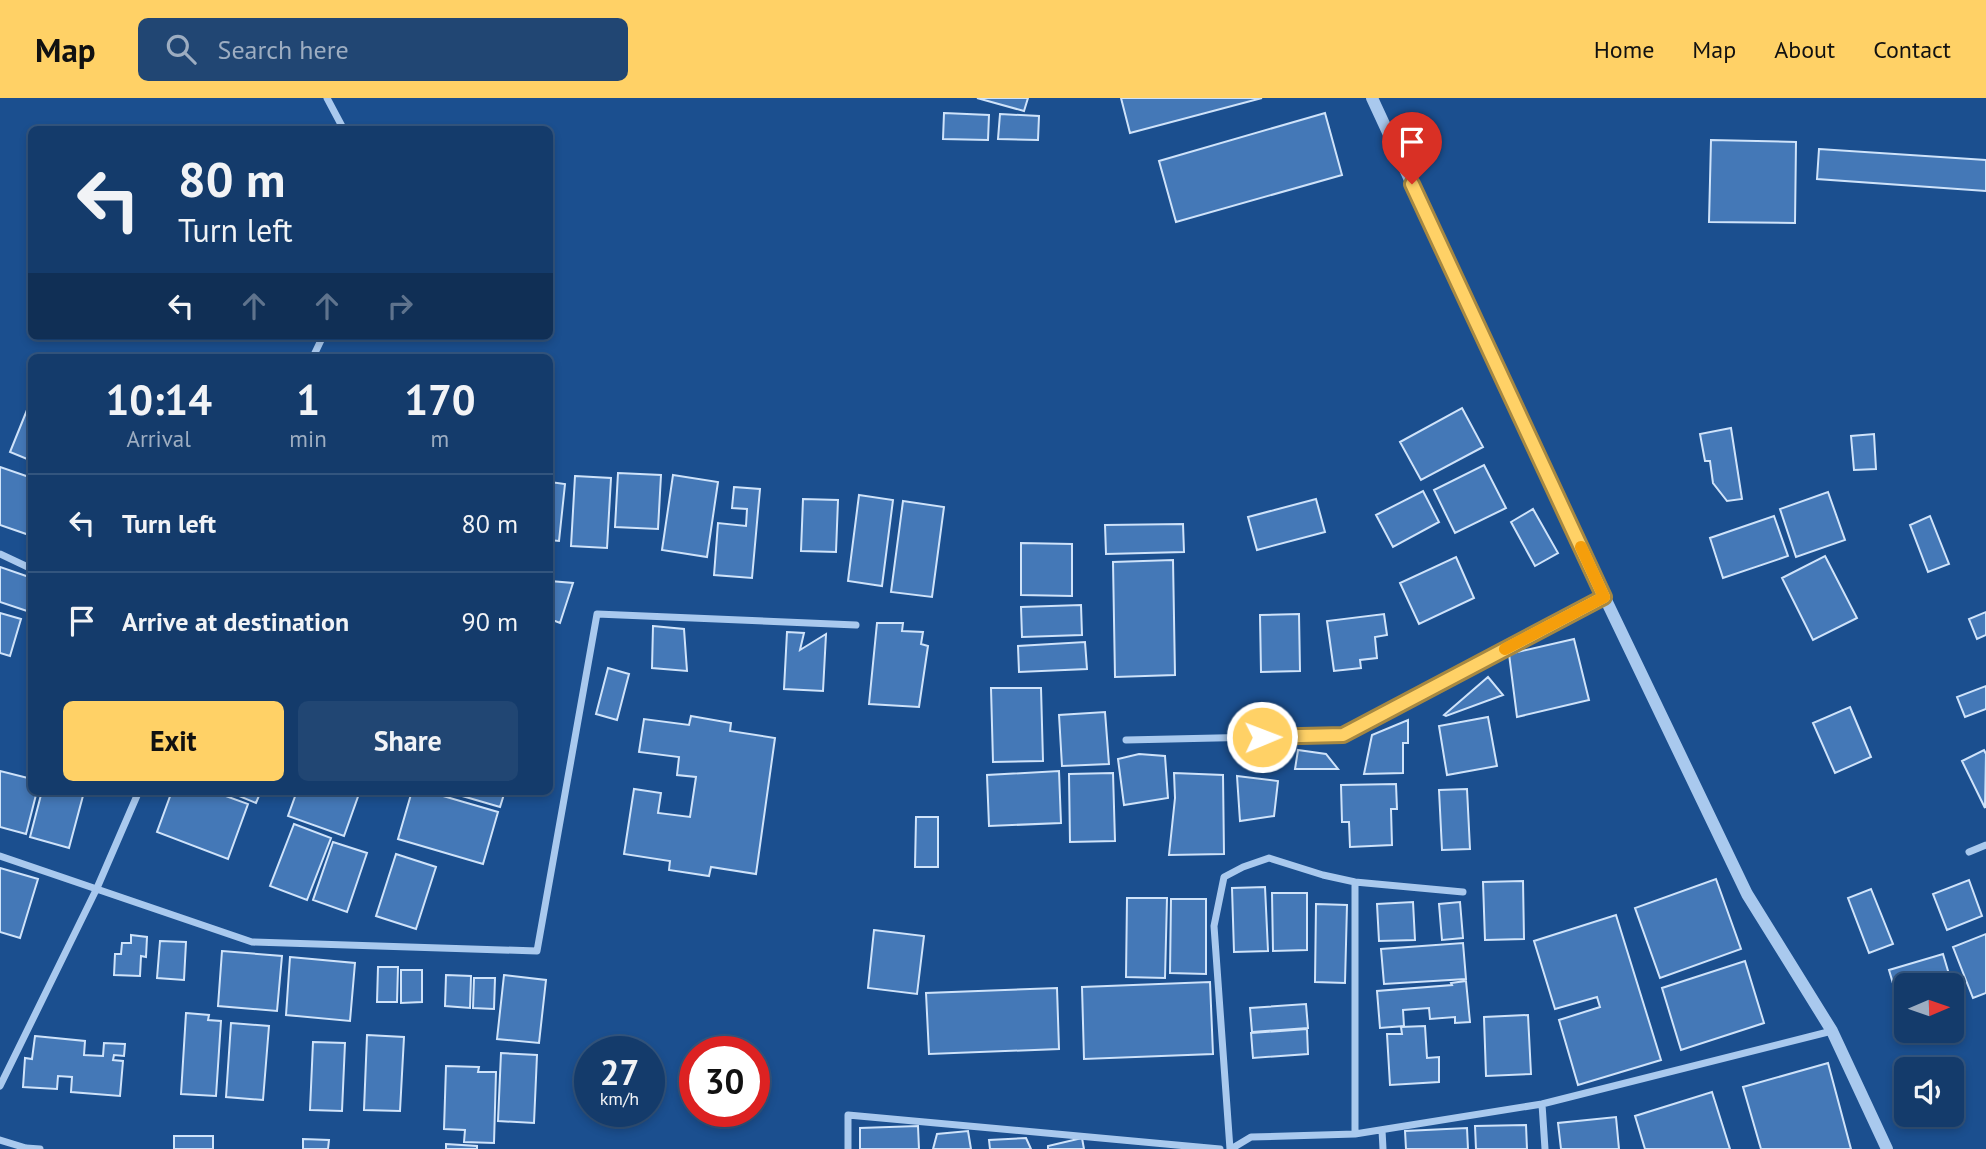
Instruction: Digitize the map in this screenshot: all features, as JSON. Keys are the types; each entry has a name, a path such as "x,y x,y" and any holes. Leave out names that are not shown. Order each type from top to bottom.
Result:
{"street":[{"path":"327,98 342,126"},
{"path":"1372,98 1604,597 1746,894 1832,1031 1887,1149"},
{"path":"0,554 28,567"},
{"path":"1126,740 1343,735 1604,597"},
{"path":"0,856 253,942 537,951 597,614 856,625"},
{"path":"0,1086 97,888 137,795"},
{"path":"1969,852 1986,845"},
{"path":"1463,892 1355,881 1324,875 1269,858 1224,877 1214,926 1230,1149 1251,1137 1355,1134 1542,1104 1832,1031"},
{"path":"1355,881 1355,1134"},
{"path":"1542,1104 1545,1149"},
{"path":"848,1149 848,1115 1220,1149"},
{"path":"1382,1130 1383,1149"},
{"path":"0,1140 40,1149"}],"building":[{"path":"977,98 1028,98 1024,111"},
{"path":"1121,98 1262,98 1130,133"},
{"path":"944,113 989,115 988,140 943,139"},
{"path":"1325,113 1342,175 1176,222 1159,161"},
{"path":"1000,114 1039,116 1038,140 998,139"},
{"path":"1711,140 1796,142 1795,223 1709,222"},
{"path":"1819,149 1986,160 1986,191 1817,179"},
{"path":"1462,408 1483,447 1421,480 1400,442"},
{"path":"27,410 28,410 28,459 10,452"},
{"path":"1731,428 1742,499 1727,501 1713,483 1710,461 1705,461 1700,434"},
{"path":"1874,434 1876,469 1854,470 1851,436"},
{"path":"1484,465 1506,508 1455,533 1434,490"},
{"path":"0,467 28,477 28,535 0,525"},
{"path":"618,473 661,475 658,529 615,527"},
{"path":"673,475 718,482 707,557 662,550"},
{"path":"575,476 611,478 607,548 571,546"},
{"path":"553,482 565,484 559,541 553,540"},
{"path":"734,487 760,489 752,578 714,575 718,523 746,526 747,509 732,508"},
{"path":"1423,491 1439,522 1393,547 1376,515"},
{"path":"1828,492 1845,540 1796,557 1780,509"},
{"path":"859,495 893,500 882,586 848,581"},
{"path":"803,499 838,500 836,552 801,551"},
{"path":"1316,499 1325,532 1257,550 1248,517"},
{"path":"903,501 944,507 932,597 891,592"},
{"path":"1533,509 1558,553 1535,566 1511,522"},
{"path":"1774,516 1788,556 1723,578 1710,538"},
{"path":"1930,516 1949,564 1928,572 1910,525"},
{"path":"1183,524 1184,552 1106,554 1105,525"},
{"path":"1021,543 1072,544 1072,596 1021,595"},
{"path":"1825,556 1857,618 1813,640 1782,578"},
{"path":"1456,557 1474,598 1419,624 1400,583"},
{"path":"1173,560 1175,675 1115,677 1113,562"},
{"path":"0,567 28,577 27,611 0,602"},
{"path":"553,581 573,583 560,623 553,620"},
{"path":"1081,605 1082,635 1022,637 1021,607"},
{"path":"1986,612 1986,635 1977,639 1969,619"},
{"path":"0,613 21,619 10,656 0,653"},
{"path":"1299,614 1300,671 1261,672 1260,615"},
{"path":"1384,614 1387,635 1375,637 1377,658 1360,660 1361,668 1334,671 1327,621"},
{"path":"877,623 903,623 902,631 923,632 921,644 928,646 919,707 869,704"},
{"path":"653,626 684,629 687,671 652,668"},
{"path":"787,632 804,633 800,650 826,634 823,691 784,689"},
{"path":"1574,639 1589,700 1517,717 1509,654"},
{"path":"1085,642 1087,669 1019,672 1018,646"},
{"path":"608,668 629,674 617,720 596,714"},
{"path":"1488,677 1503,695 1444,715"},
{"path":"1986,686 1986,709 1965,717 1957,697"},
{"path":"991,688 1041,688 1043,761 993,762"},
{"path":"1850,707 1871,757 1835,773 1813,723"},
{"path":"1105,712 1109,764 1062,766 1059,715"},
{"path":"691,716 731,723 730,731 775,738 756,874 711,867 709,876 669,870 670,861 624,854 634,789 661,793 658,813 690,817 696,777 677,775 679,757 639,752 644,719 689,725"},
{"path":"1488,717 1497,766 1447,775 1439,726"},
{"path":"1408,720 1408,743 1403,743 1403,773 1364,774 1372,735"},
{"path":"1298,750 1326,754 1338,769 1295,769"},
{"path":"1984,750 1986,754 1985,808 1962,761"},
{"path":"1139,754 1165,756 1168,798 1124,805 1118,759"},
{"path":"0,771 28,778 28,795 36,795 26,834 0,827"},
{"path":"1059,771 1061,823 989,826 987,775"},
{"path":"1113,773 1115,841 1070,842 1069,774"},
{"path":"1174,773 1223,775 1224,854 1169,855 1175,798"},
{"path":"1237,776 1278,781 1274,816 1240,821"},
{"path":"1396,784 1397,809 1391,809 1392,845 1350,847 1349,822 1342,822 1341,785"},
{"path":"1467,789 1470,849 1442,850 1439,790"},
{"path":"41,795 83,795 69,848 30,837"},
{"path":"171,795 223,795 248,804 228,859 157,832"},
{"path":"237,795 259,795 256,803"},
{"path":"296,795 359,795 344,836 288,816"},
{"path":"411,795 440,795 498,812 483,864 398,839"},
{"path":"459,795 504,795 500,807"},
{"path":"916,817 938,817 938,867 915,867"},
{"path":"294,824 331,838 307,900 270,886"},
{"path":"333,842 367,853 347,912 313,900"},
{"path":"396,854 436,867 416,929 376,916"},
{"path":"0,868 38,879 20,938 0,932"},
{"path":"1716,879 1741,949 1660,978 1635,908"},
{"path":"1969,880 1982,916 1947,930 1933,894"},
{"path":"1523,881 1524,939 1485,940 1483,882"},
{"path":"1265,887 1268,951 1234,952 1232,888"},
{"path":"1871,889 1893,944 1869,953 1848,898"},
{"path":"1272,893 1307,893 1307,950 1273,951"},
{"path":"1127,898 1167,898 1165,978 1126,977"},
{"path":"1171,899 1206,899 1206,974 1170,973"},
{"path":"1413,902 1415,940 1379,941 1377,904"},
{"path":"1460,902 1463,938 1442,940 1439,904"},
{"path":"1316,904 1347,905 1345,983 1315,982"},
{"path":"1616,915 1661,1060 1578,1085 1559,1020 1600,1007 1597,997 1555,1009 1534,941"},
{"path":"874,930 924,936 917,994 868,988"},
{"path":"1986,934 1986,993 1973,998 1953,947"},
{"path":"131,935 147,937 146,957 141,956 140,976 114,975 115,954 121,954 122,943 131,943"},
{"path":"160,941 186,942 184,980 157,978"},
{"path":"1463,943 1466,979 1384,984 1381,949"},
{"path":"222,951 282,956 277,1011 218,1006"},
{"path":"1943,954 1949,973 1894,973 1894,987 1889,970"},
{"path":"290,957 355,963 350,1021 286,1015"},
{"path":"1745,961 1764,1023 1681,1050 1662,988"},
{"path":"378,967 398,967 397,1002 377,1002"},
{"path":"401,970 422,970 422,1002 401,1003"},
{"path":"446,975 471,976 470,1008 445,1006"},
{"path":"504,975 546,980 539,1043 497,1039"},
{"path":"474,978 495,978 494,1009 473,1008"},
{"path":"1466,981 1470,1022 1455,1023 1455,1017 1430,1019 1429,1008 1403,1010 1404,1026 1380,1028 1377,991 1452,985 1451,983"},
{"path":"1210,982 1213,1054 1084,1059 1082,987"},
{"path":"1057,988 1059,1049 929,1054 926,993"},
{"path":"1306,1004 1308,1028 1252,1032 1250,1008"},
{"path":"186,1013 209,1015 208,1020 221,1021 216,1096 181,1094"},
{"path":"1528,1015 1531,1074 1486,1076 1484,1017"},
{"path":"231,1023 269,1026 263,1100 226,1097"},
{"path":"1425,1026 1427,1058 1439,1057 1439,1082 1390,1085 1387,1034 1402,1034 1401,1027"},
{"path":"1307,1029 1308,1054 1253,1058 1251,1033"},
{"path":"367,1035 404,1037 400,1111 364,1110"},
{"path":"35,1036 85,1041 84,1055 103,1056 104,1043 125,1044 124,1056 114,1055 113,1060 123,1061 120,1096 71,1092 72,1077 58,1076 57,1089 23,1087 25,1058 32,1059"},
{"path":"313,1042 345,1043 342,1111 310,1110"},
{"path":"501,1053 537,1055 534,1123 498,1121"},
{"path":"1828,1063 1851,1149 1761,1149 1743,1087"},
{"path":"446,1066 479,1067 478,1072 496,1072 494,1143 464,1142 465,1130 444,1129"},
{"path":"1712,1092 1730,1149 1645,1149 1635,1116"},
{"path":"1616,1117 1619,1149 1561,1149 1558,1123"},
{"path":"1526,1125 1527,1149 1476,1149 1475,1126"},
{"path":"918,1126 919,1149 860,1149 860,1128"},
{"path":"1467,1128 1468,1149 1406,1149 1405,1131"},
{"path":"968,1131 971,1149 933,1149 937,1134"},
{"path":"174,1136 213,1136 213,1149 174,1149"},
{"path":"1026,1138 1031,1149 990,1149 989,1140"},
{"path":"1082,1138 1084,1149 1048,1149 1048,1146"},
{"path":"303,1139 329,1140 328,1149 303,1149"},
{"path":"446,1144 477,1146 477,1149 446,1149"}],"slow traffic":[{"path":"1505,649 1604,597 1581,547"}],"route":[{"path":"1262,737 1343,735 1604,597 1412,184"}]}
